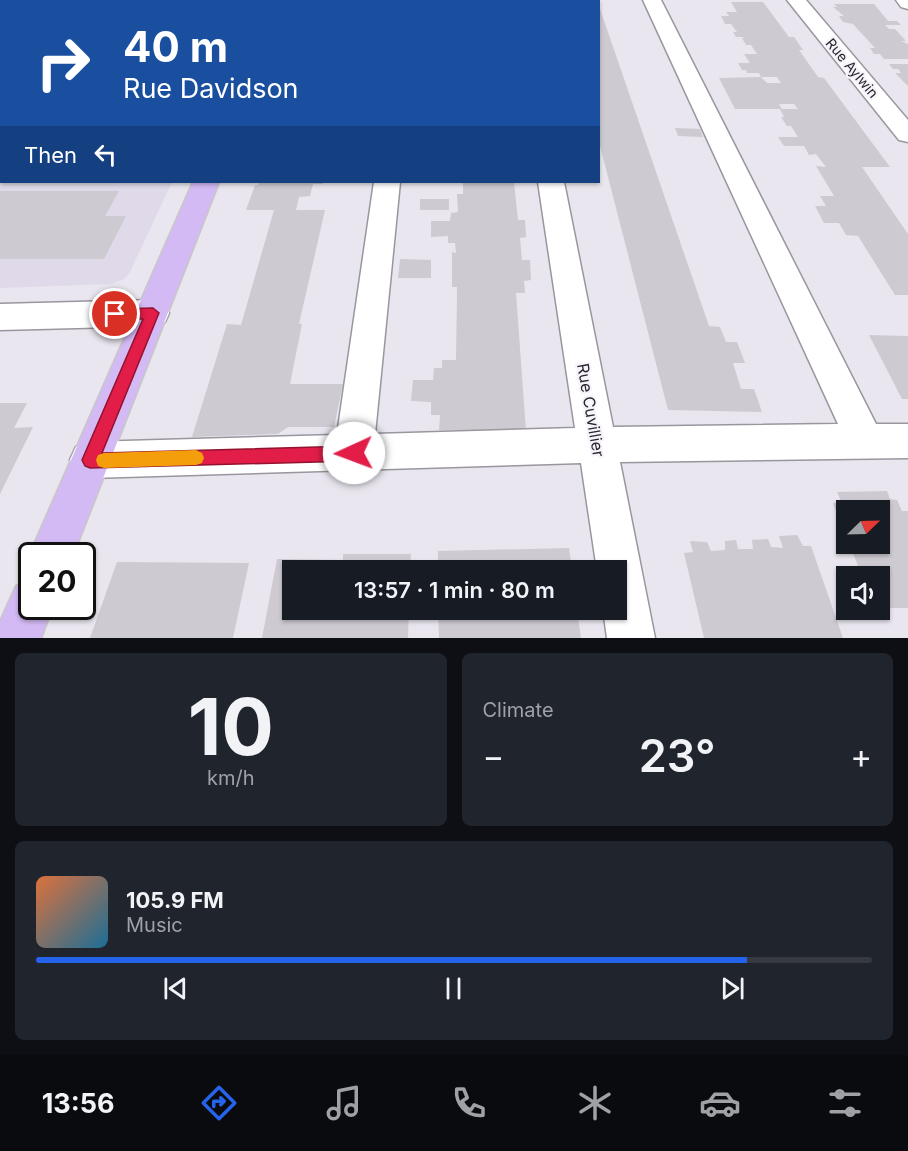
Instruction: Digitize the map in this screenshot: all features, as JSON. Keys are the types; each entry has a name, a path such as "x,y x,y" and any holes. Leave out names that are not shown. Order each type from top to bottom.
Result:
{"main road":[{"path":"56,542 206,183"},
{"path":"16,638 24,620"}],"street":[{"path":"652,0 865,441"},
{"name":"Rue Aylwin","path":"796,0 908,135"},
{"path":"354,453 387,183"},
{"name":"Rue Cuvillier","path":"551,183 631,638"},
{"path":"0,317 153,313"},
{"path":"90,460 597,445 908,441"}],"shaded area":[{"path":"0,183 172,183 130,272 124,279 111,284 0,288"}],"building":[{"path":"731,2 763,2 789,37 794,37 803,50 799,50 818,77 824,78 890,167 862,167 908,234 908,295 895,295 858,236 846,235 839,223 824,223 815,206 826,206 820,196 834,196 816,166 826,167 816,154 809,155 804,146 784,146 778,137 798,137 781,117 784,117 780,109 735,109 719,78 761,77 759,73 747,73 746,70 742,70 738,63 750,63 744,54 757,54 751,45 746,45 742,38 746,37 736,37 733,32 737,32 731,24 725,24 721,16 729,16 726,12 737,12","holes":["761,77 777,77 781,83 767,83","779,104 794,104 798,109 782,109"]},
{"path":"834,4 874,4 888,21 897,21 901,25 885,25 889,29 895,29 906,41 901,41 908,44 908,59 884,59 880,54 874,54 870,48 875,48 853,24 843,22 839,16 844,16 833,7 837,7"},
{"path":"600,9 709,326 720,327 726,342 737,342 745,363 733,363 741,389 754,389 762,412 668,410 600,146"},
{"path":"889,64 908,64 908,86 895,73 901,73 898,69 893,69"},
{"path":"675,128 700,129 703,137 678,136"},
{"path":"259,183 323,183 313,184 310,196 299,197 296,210 325,210 299,324 302,324 290,384 343,384 334,427 288,427 278,434 192,437 227,324 241,325 274,210 246,210 255,185"},
{"path":"463,183 514,183 518,220 525,220 526,237 520,238 522,260 530,260 531,280 524,281 525,293 516,293 526,431 439,430 440,415 431,415 431,402 411,401 413,380 433,380 434,368 442,368 442,360 456,360 457,287 452,287 452,252 456,253 455,243 448,243 448,236 431,237 431,221 450,221 451,213 458,212 457,194 463,194"},
{"path":"0,191 119,191 105,216 126,216 104,259 0,259"},
{"path":"420,199 449,199 449,210 420,210"},
{"path":"400,259 431,260 431,278 398,278"},
{"path":"869,335 908,336 908,399 902,399"},
{"path":"0,403 27,403 14,428 33,427 0,494"},
{"path":"887,491 890,499 897,500 902,511 908,511 908,608 890,608 890,566 858,566 853,554 890,554 890,500 841,500 837,492"},
{"path":"797,535 803,546 811,546 843,638 704,638 684,553 693,552 690,541 707,542 711,551 725,550 725,541 736,540 738,549 753,549 752,540 768,539 771,547 783,548 779,536"},
{"path":"569,548 571,560 438,560 438,551"},
{"path":"343,554 411,554 411,560 343,560"},
{"path":"277,559 343,560 282,560 282,620 409,620 408,638 262,638"},
{"path":"117,562 249,563 233,638 90,638"},
{"path":"438,620 579,620 581,638 439,638"}],"slow traffic":[{"path":"104,460 196,458"}],"route":[{"path":"115,314 153,313 90,460 354,453"}]}
